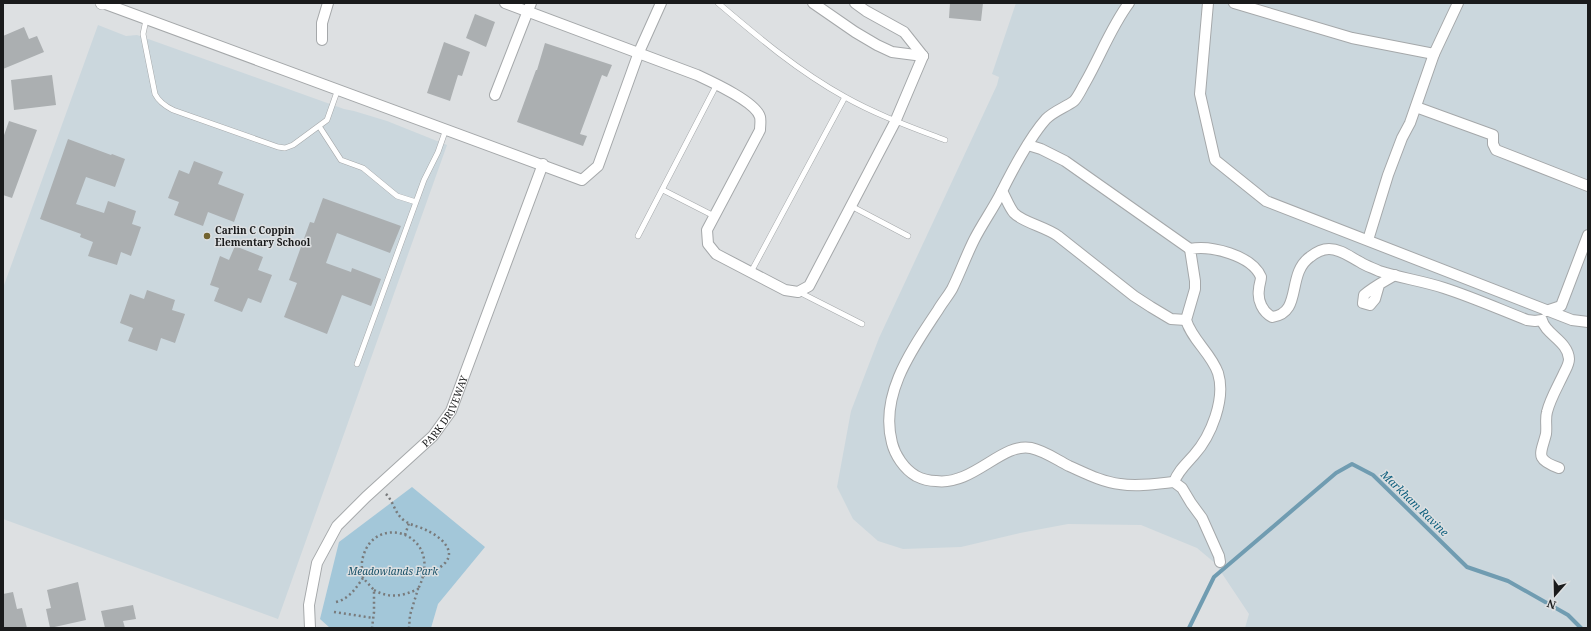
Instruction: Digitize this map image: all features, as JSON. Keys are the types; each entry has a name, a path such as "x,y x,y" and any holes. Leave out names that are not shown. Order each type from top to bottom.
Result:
{"street":[{"path":"103,3 543,164 582,180 598,166 639,52 661,3"},
{"path":"322,40 322,23 328,3"},
{"path":"505,3 529,7 697,75 717,84 748,103 760,116 760,130 707,230 708,244 716,254 785,290 798,292 809,286 895,122 923,56"},
{"path":"813,3 855,32 882,48 892,52 923,56"},
{"path":"854,3 904,32 923,56"},
{"path":"1129,3 1119,16 1094,66 1074,100 1048,116 1036,131 1015,165 982,225 952,289 913,350 892,393 889,416 890,436 894,451 903,464 915,475 927,480 940,482 959,480 977,471 999,456 1017,449 1030,448 1096,478 1120,484 1143,485 1174,482 1182,488 1202,518 1220,556 1220,562"},
{"path":"1208,3 1200,94 1215,160 1266,201 1572,320 1588,322"},
{"path":"1234,3 1352,38 1434,54"},
{"path":"1368,240 1388,175 1416,106 1434,54 1458,3"},
{"path":"495,95 529,7"},
{"path":"1416,106 1493,134 1493,144 1496,150 1588,186"},
{"path":"1028,145 1041,149 1065,161 1190,249 1196,248 1226,252 1250,264 1260,273 1261,277 1258,292 1261,304 1266,313 1272,317 1284,314 1289,308 1299,269 1308,258 1320,251 1328,249 1346,253 1370,267 1445,288 1477,299 1527,320 1542,320"},
{"name":"PARK DRIVEWAY","path":"310,628 309,605 318,563 337,526 366,497 433,436 451,411 543,164"},
{"path":"1002,191 1013,212 1020,219 1050,230 1134,296 1151,307 1171,319 1186,320"},
{"path":"1546,310 1560,306 1588,235"},
{"path":"1174,482 1176,475 1198,450 1210,430 1214,420 1219,392 1218,374 1212,359 1190,329 1186,320 1195,289 1190,249"},
{"path":"1379,285 1395,275"},
{"path":"1546,310 1542,320 1546,329 1559,339 1569,358 1565,371 1547,412 1546,431 1540,452 1540,456 1545,461 1559,468"}],"lane":[{"path":"718,3 773,50 812,77 845,97 895,122 945,140"},
{"path":"146,20 143,34 155,94 164,106 173,110 278,147 285,148 293,145 327,120 338,90"},
{"path":"638,236 717,84"},
{"path":"751,272 845,97"},
{"path":"319,126 341,160 363,168 397,196 416,202"},
{"path":"357,364 424,180 438,152 446,129"},
{"path":"663,190 714,216"},
{"path":"851,206 908,236"},
{"path":"798,292 862,324"}],"path":[{"path":"386,493 390,497 396,512 404,521 429,531 440,538 448,547 449,555 446,562 438,569 424,577"},
{"path":"405,535 409,523"},
{"path":"409,628 410,615 418,589 424,577 424,561 422,551 418,544 405,535 391,532 380,535 371,542 365,550 362,558 363,578 374,590 388,596 399,596 418,589"},
{"path":"336,602 344,600 350,595 363,578"},
{"path":"372,628 374,590"},
{"path":"334,612 373,618"}],"shaded area":[{"path":"1016,3 1588,3 1588,628 1245,628 1249,614 1215,563 1197,548 1141,525 1068,524 1020,533 961,547 903,549 878,541 853,519 837,487 851,411 879,338 997,85 999,77 992,74"},
{"path":"98,25 126,36 137,35 344,109 387,121 447,145 278,619 3,519 3,288"}],"green space":[{"name":"Meadowlands Park","path":"412,487 485,547 438,604 431,628 330,628 320,619 339,542"}],"building":[{"path":"950,3 983,3 981,21 949,18"},
{"path":"475,14 495,22 486,47 466,38"},
{"path":"24,27 29,39 37,36 44,52 3,69 3,36"},
{"path":"444,42 470,52 462,76 458,75 450,101 427,93"},
{"path":"545,43 612,65 607,77 602,75 580,134 587,136 583,146 517,122 537,70"},
{"path":"52,75 56,105 14,110 11,80"},
{"path":"9,121 37,130 12,198 3,195 3,138"},
{"path":"68,139 125,159 115,187 86,177 76,204 104,213 108,201 136,211 132,224 141,227 131,256 121,252 117,265 88,256 93,242 80,237 81,234 40,219"},
{"path":"194,161 223,172 218,184 244,194 234,222 208,212 203,226 174,215 179,202 168,198 179,170 189,174"},
{"path":"323,198 401,226 390,253 337,233 326,263 351,272 352,268 381,279 371,306 342,295 327,334 284,317 297,283 289,280 310,222 314,223"},
{"path":"235,246 263,257 258,270 272,275 261,303 248,298 242,312 214,301 219,288 210,285 220,256 229,260"},
{"path":"147,290 175,300 172,310 185,314 175,343 161,338 157,351 128,341 133,328 120,323 130,294 144,299"},
{"path":"78,582 86,620 50,628 46,609 51,608 47,590"},
{"path":"13,592 17,609 22,608 27,628 3,628 3,594"},
{"path":"133,605 136,619 123,621 125,628 105,628 101,611"}],"waterway":[{"name":"Markham Ravine","path":"1189,628 1214,577 1336,473 1352,464 1373,475 1467,567 1508,581 1568,615 1581,628"}],"place":[{"name":"Carlin C Coppin Elementary School","path":"207,236"}]}
